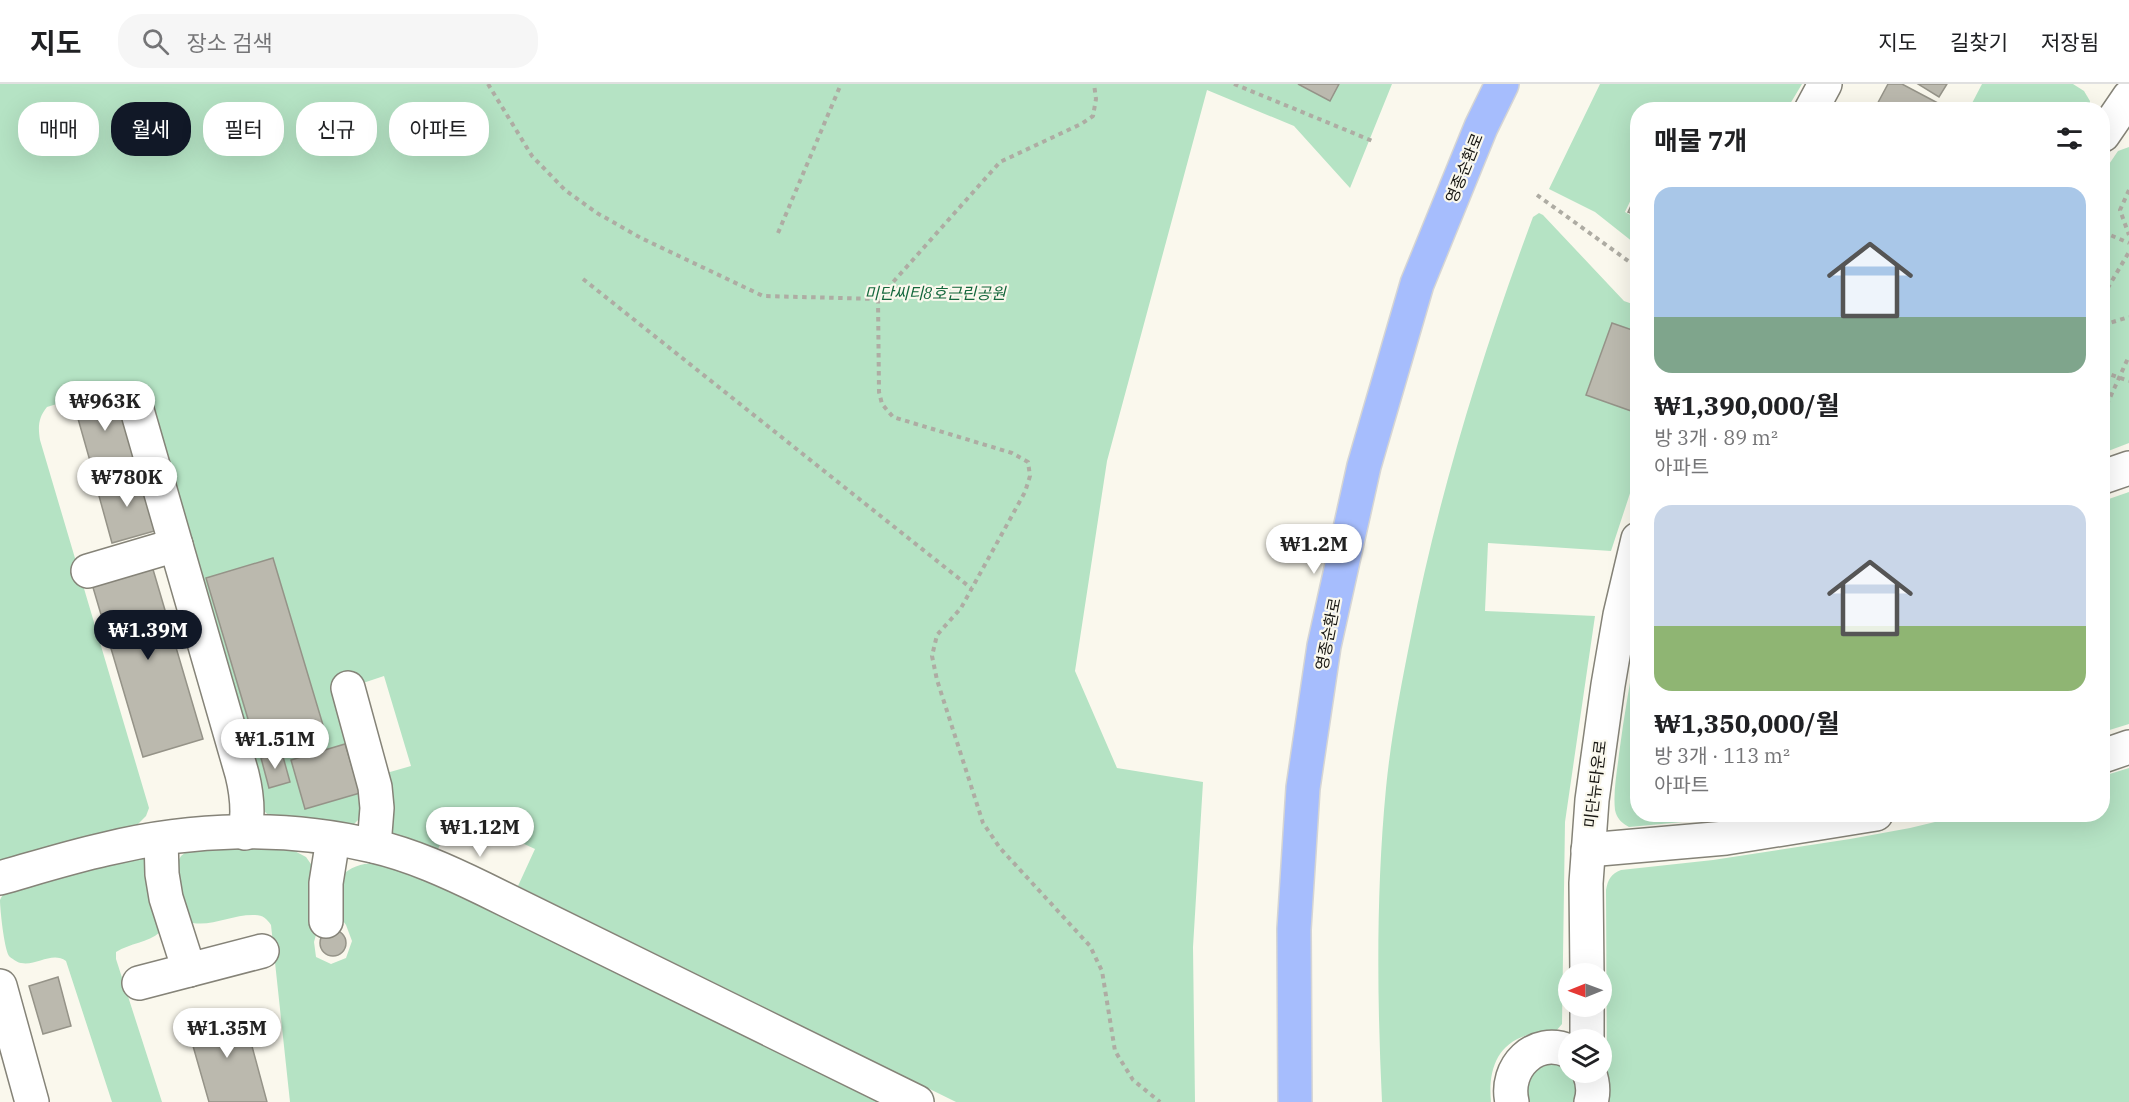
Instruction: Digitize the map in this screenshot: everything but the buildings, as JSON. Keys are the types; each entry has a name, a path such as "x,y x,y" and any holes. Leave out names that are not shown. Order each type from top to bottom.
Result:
{"main road":[{"name":"영종순환로","path":"1295,1102 1294,928 1303,788 1324,646 1364,466 1417,284 1481,127 1502,84"}],"street":[{"path":"1815,102 1825,84"},
{"path":"2110,122 2123,97"},
{"path":"135,403 248,797 248,820 245,833"},
{"path":"2110,475 2129,468"},
{"path":"88,571 176,545"},
{"name":"미단뉴타운로","path":"1630,573 1608,685 1592,800 1588,850 1726,838 1824,822"},
{"path":"348,688 375,787 374,846"},
{"path":"2110,754 2129,747"},
{"path":"0,878 106,848 181,835 272,833 374,846 442,869 917,1102"},
{"path":"160,839 166,898 189,970"},
{"path":"326,921 326,883 333,839"},
{"path":"1587,963 1588,850"},
{"path":"139,983 262,951"},
{"path":"0,986 32,1102"},
{"path":"1512,1102 1510,1087 1512,1074 1519,1063 1529,1054 1540,1049 1558,1049"},
{"path":"1591,1102 1592,1083"}],"path":[{"path":"488,84 532,156 565,190 597,213 641,238 763,296 878,299"},
{"path":"778,232 841,84"},
{"path":"1094,84 1093,116 1082,124 1000,162 878,299 879,392 882,404 893,417 1012,453 1028,462 1030,476 1025,492 961,608 937,635 932,656 937,680 983,823 1000,848 1090,946 1102,971 1115,1051 1133,1080 1161,1102"},
{"path":"1234,84 1375,142"},
{"path":"2129,190 2120,210 2129,235"},
{"path":"1537,195 1630,262"},
{"path":"2110,235 2129,243"},
{"path":"2110,284 2129,252"},
{"path":"583,279 971,588"},
{"path":"2110,322 2129,317"},
{"path":"2110,398 2129,356"},
{"path":"2110,375 2129,381"}],"green space":[{"name":"미단씨티8호근린공원","path":"0,84 1392,84 1350,188 1294,126 1207,90 1107,461 1075,671 1117,768 1203,782 1193,947 1195,1102 956,1102 518,886 535,849 455,812 438,849 398,840 391,833 383,774 411,766 384,676 357,685 364,772 360,818 353,825 342,827 271,817 265,812 260,802 138,392 131,386 122,384 47,407 40,419 39,431 149,808 146,816 138,824 0,864"},
{"path":"1600,84 1802,84 1791,102 1630,102 1630,202 1625,212 1630,215 1630,240 1595,212 1549,189"},
{"path":"1982,84 2073,84 2084,91 2090,101 2090,102 1973,102"},
{"path":"2129,147 2129,443 2110,450 2110,163 2118,151"},
{"path":"1539,213 1624,301 1630,303 1630,329 1612,323 1586,394 1630,410 1630,493 1611,551 1488,543 1485,611 1595,616 1565,822 1563,963 1558,963 1558,1017 1562,1017 1562,1024 1556,1031 1517,1039 1501,1052 1491,1080 1491,1102 1382,1102 1378,984 1380,866 1386,788 1397,712 1422,583 1448,477 1479,372 1533,217"},
{"path":"2129,492 2129,724 2110,730 2110,499"},
{"path":"1630,682 1630,822 1683,822 1629,827 1617,816 1615,810 1616,775"},
{"path":"2129,768 2129,1102 1604,1102 1607,1083 1612,1083 1612,1029 1607,1029 1607,1017 1612,1017 1612,963 1606,963 1606,890 1609,880 1615,873 1621,870 1713,860 1850,839 1935,822 2110,822 2110,774"},
{"path":"287,847 306,857 313,867 317,931 314,942 316,957 331,964 346,958 352,941 346,925 338,914 340,877 352,868 365,864 394,866 449,890 880,1102 290,1102 271,925 264,918 255,915 205,923 188,922 175,867 181,856 191,848"},
{"path":"137,856 151,862 160,932 116,952 116,959 162,1102 112,1102 66,961 61,958 50,958 33,963 21,963 9,956 4,937 0,900 5,892"},
{"path":"1546,1062 1558,1063 1558,1083 1579,1083 1576,1102 1528,1102 1526,1080 1534,1069"}]}
